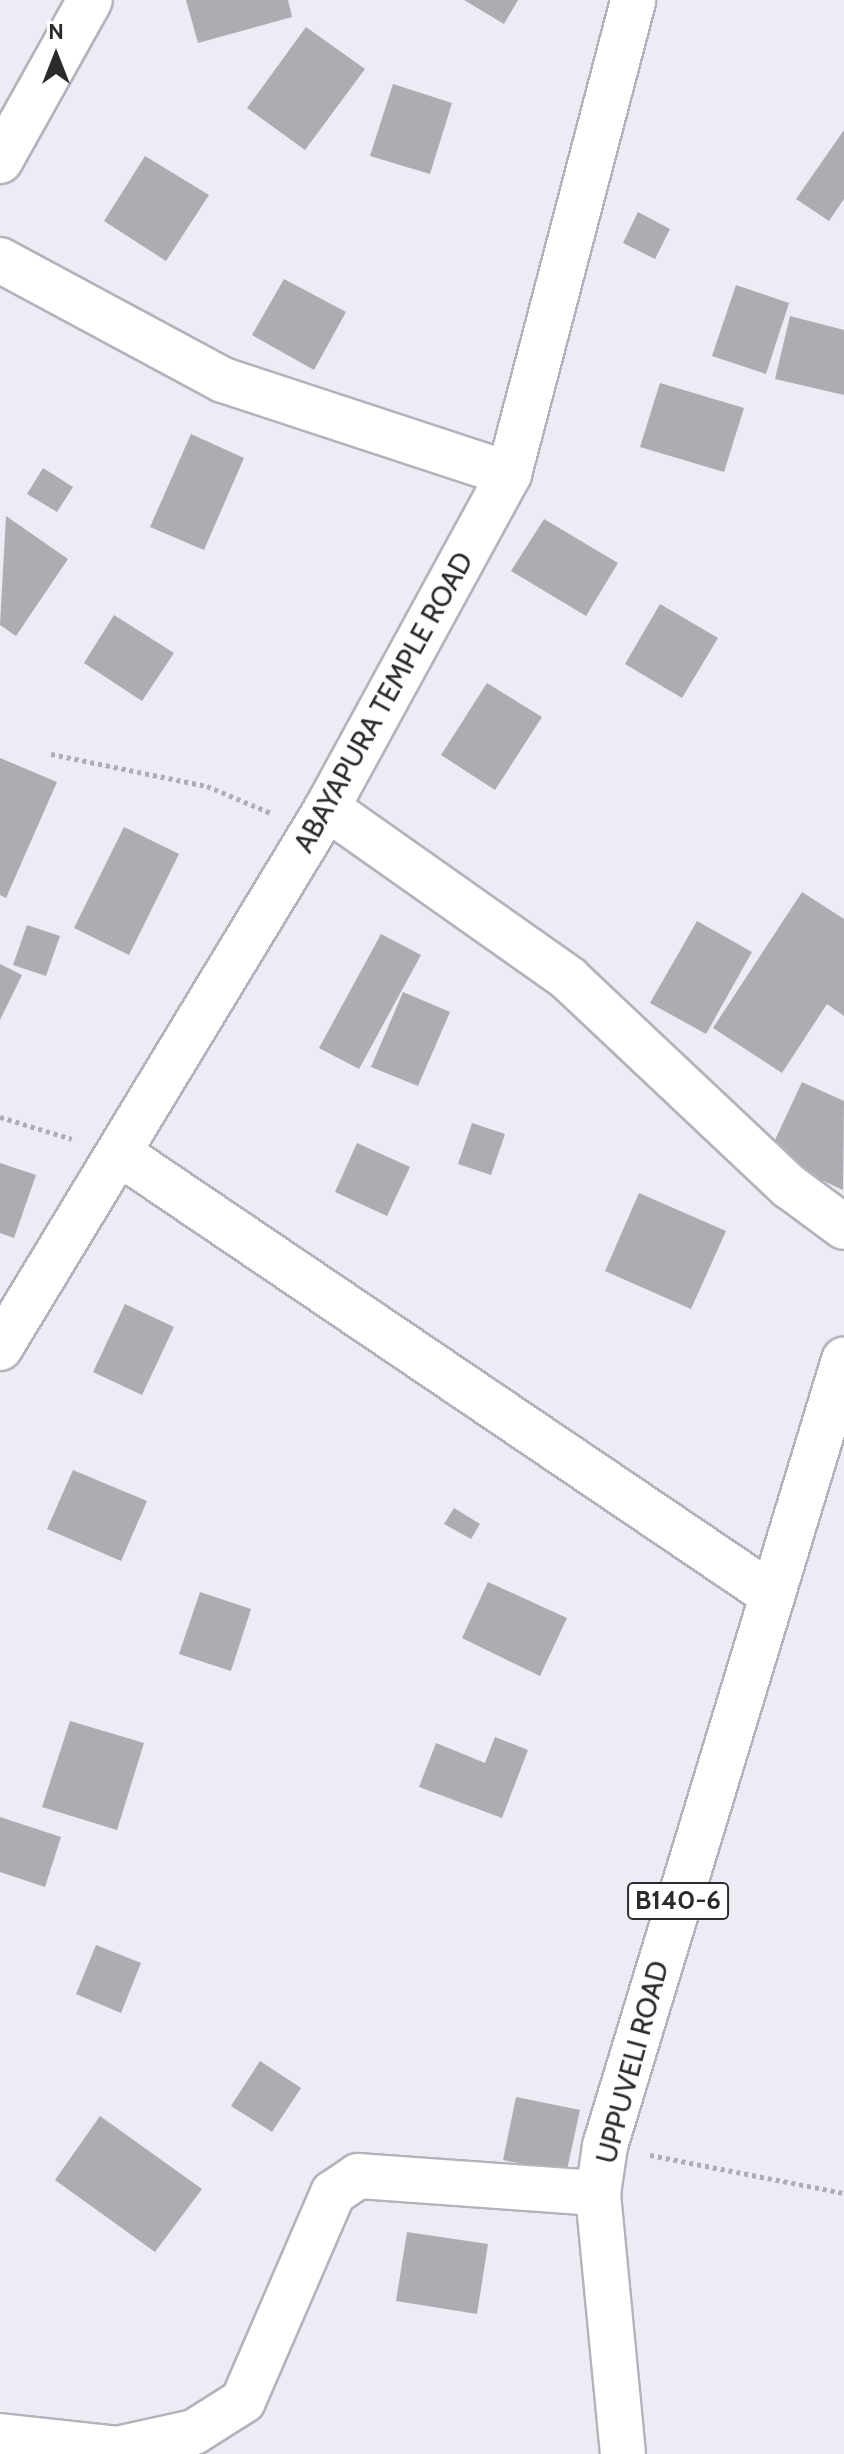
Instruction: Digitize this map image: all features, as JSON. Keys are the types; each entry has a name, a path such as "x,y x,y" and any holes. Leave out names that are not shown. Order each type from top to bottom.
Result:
{"street":[{"path":"0,161 90,0"},
{"name":"ABAYAPURA TEMPLE ROAD","path":"0,1348 320,819 509,474 633,0"},
{"path":"0,260 223,380 509,474"},
{"path":"320,819 569,979 790,1187 844,1227"},
{"path":"119,1153 772,1595"},
{"name":"UPPUVELI ROAD","path":"623,2454 598,2193 605,2146 844,1360"},
{"path":"0,2436 117,2449 194,2432 243,2401 333,2193 358,2176 598,2193"}],"path":[{"path":"51,754 207,786 320,819"},
{"path":"0,1117 119,1153"},
{"path":"605,2146 844,2193"}],"building":[{"path":"186,0 288,0 292,17 198,43"},
{"path":"464,0 518,0 504,24"},
{"path":"306,27 365,69 305,150 247,108"},
{"path":"393,84 452,103 430,174 370,156"},
{"path":"844,130 844,199 829,221 796,199"},
{"path":"145,156 209,195 166,261 104,221"},
{"path":"638,212 670,229 655,259 623,243"},
{"path":"284,279 346,312 314,370 252,335"},
{"path":"736,285 789,303 766,374 712,356"},
{"path":"790,316 844,330 844,395 775,379"},
{"path":"660,383 744,408 724,472 640,447"},
{"path":"191,434 244,458 204,550 150,527"},
{"path":"43,468 73,487 57,512 27,494"},
{"path":"6,516 68,559 16,636 0,625"},
{"path":"544,519 618,563 586,616 511,571"},
{"path":"660,604 718,638 682,698 625,664"},
{"path":"114,615 174,653 142,701 84,663"},
{"path":"487,683 542,717 495,790 441,755"},
{"path":"0,758 57,782 6,898 0,895"},
{"path":"124,827 179,854 129,955 74,928"},
{"path":"802,892 844,919 844,1016 827,1004 782,1073 713,1028"},
{"path":"697,921 752,952 706,1034 650,1003"},
{"path":"27,925 60,936 46,976 13,965"},
{"path":"381,934 421,955 359,1069 319,1048"},
{"path":"0,964 22,975 0,1020"},
{"path":"403,992 450,1012 418,1086 371,1067"},
{"path":"802,1082 844,1101 843,1190 768,1155"},
{"path":"472,1123 505,1134 491,1175 458,1164"},
{"path":"357,1143 410,1167 387,1216 335,1192"},
{"path":"0,1163 36,1175 14,1238 0,1233"},
{"path":"639,1193 726,1231 691,1309 605,1271"},
{"path":"125,1304 174,1327 142,1395 93,1372"},
{"path":"73,1470 147,1501 121,1561 47,1529"},
{"path":"454,1508 480,1524 471,1539 444,1524"},
{"path":"488,1582 567,1618 540,1676 462,1638"},
{"path":"200,1592 251,1609 231,1671 179,1654"},
{"path":"70,1721 144,1743 117,1830 42,1807"},
{"path":"495,1737 528,1750 502,1818 419,1787 436,1743 485,1763"},
{"path":"0,1817 61,1837 45,1887 0,1872"},
{"path":"96,1945 141,1963 121,2013 76,1994"},
{"path":"260,2061 301,2088 272,2132 231,2106"},
{"path":"516,2097 580,2110 566,2174 503,2160"},
{"path":"100,2116 202,2189 155,2252 55,2180"},
{"path":"407,2232 488,2244 477,2314 396,2301"}]}
